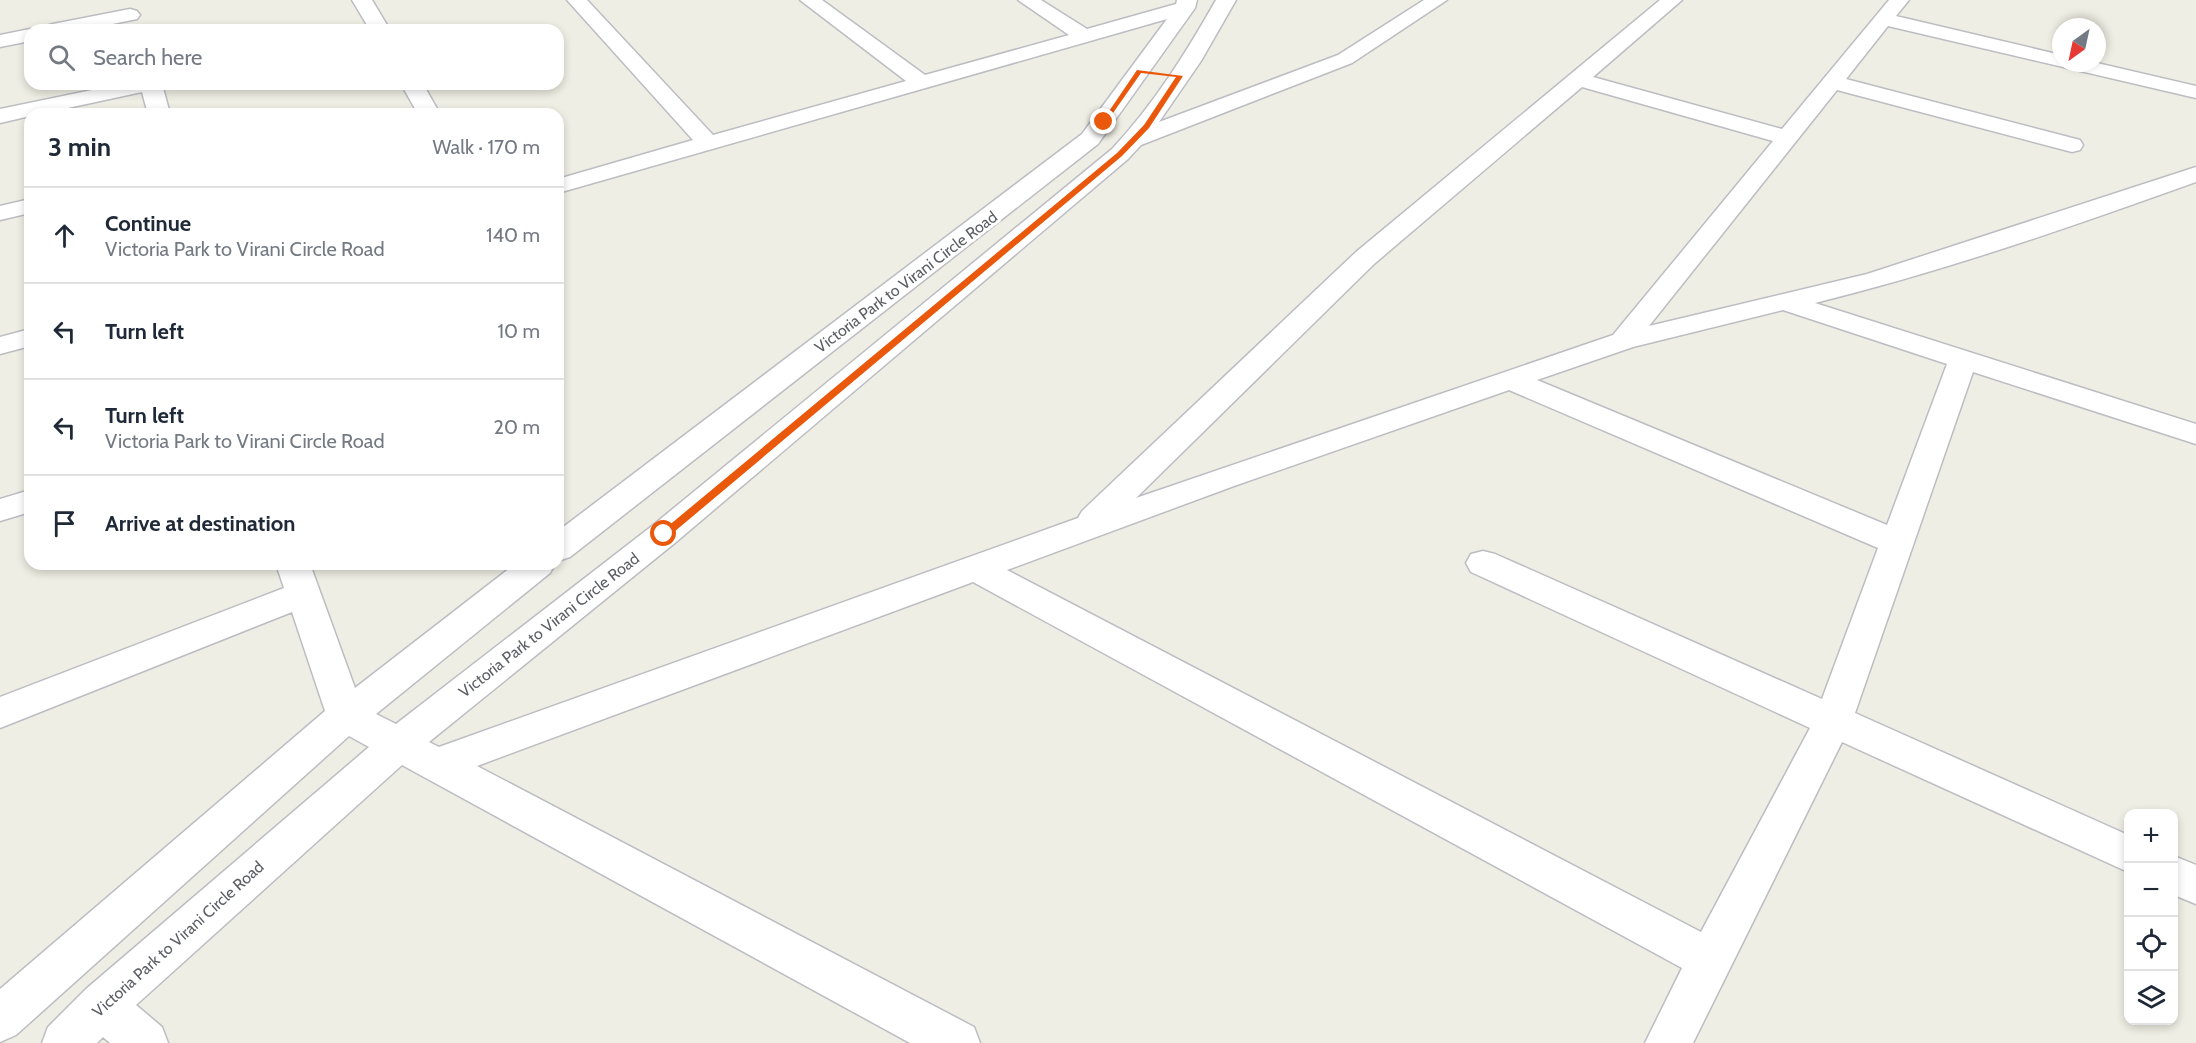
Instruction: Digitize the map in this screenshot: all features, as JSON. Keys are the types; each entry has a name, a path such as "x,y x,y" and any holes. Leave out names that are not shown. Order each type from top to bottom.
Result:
{"street":[{"path":"362,0 376,24"},
{"path":"577,0 708,143"},
{"path":"810,0 921,82"},
{"path":"1028,0 1084,36"},
{"name":"Victoria Park to Virani Circle Road","path":"65,1043 102,1005 399,744 674,527 1111,162 1164,103 1226,0"},
{"path":"1134,139 1345,59 1437,0"},
{"path":"1084,529 1365,258 1672,0"},
{"path":"1623,341 1899,0"},
{"path":"564,184 1084,36 1186,4"},
{"name":"Victoria Park to Virani Circle Road","path":"564,544 1090,139 1186,4"},
{"path":"84,24 130,15"},
{"path":"1884,19 2052,59"},
{"path":"0,40 24,36"},
{"path":"1140,71 1180,76"},
{"path":"2106,71 2196,92"},
{"path":"1577,79 1788,138"},
{"path":"1832,82 2072,145"},
{"path":"38,108 123,90"},
{"path":"153,90 157,108"},
{"path":"415,90 426,108"},
{"path":"0,116 24,111"},
{"path":"438,764 1223,478 1623,341 1875,280 2121,201 2196,174"},
{"path":"0,213 24,207"},
{"path":"1785,302 2196,434"},
{"path":"0,346 24,339"},
{"path":"1668,1043 1833,721 1963,359"},
{"path":"1510,380 1897,542"},
{"path":"0,510 24,503"},
{"path":"1483,563 2124,852"},
{"path":"975,568 1710,960"},
{"path":"0,1019 346,716 530,570"},
{"path":"0,713 298,579 346,716 957,1043"},
{"path":"2178,877 2196,885"},
{"path":"102,1005 145,1043"}],"route":[{"path":"664,534 1120,154 1147,126 1180,76 1140,71 1104,122"}]}
